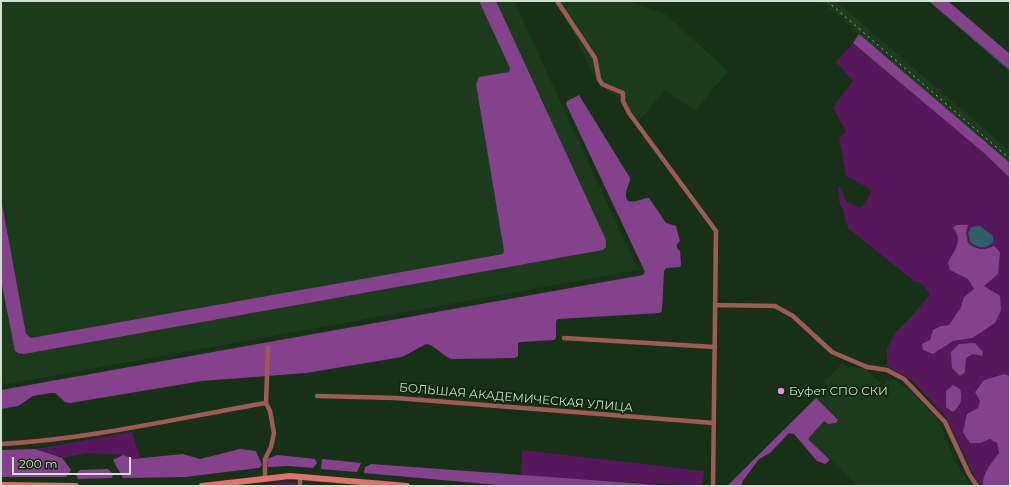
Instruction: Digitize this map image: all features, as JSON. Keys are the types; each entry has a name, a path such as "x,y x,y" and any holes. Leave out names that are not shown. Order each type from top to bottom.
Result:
{"main road":[{"path":"202,486 229,484 265,478 300,477 359,484 407,486"},
{"path":"1,485 76,486"}],"street":[{"path":"557,1 595,58 599,80 602,84 623,93 623,101 629,113 716,231 713,486"},
{"path":"716,305 775,306 793,316 832,352 867,367 887,370 904,379 945,422 969,474 977,486"},
{"path":"564,338 715,347"},
{"path":"265,478 265,459 272,447 274,433 270,411 266,403 268,347"},
{"name":"БОЛЬШАЯ АКАДЕМИЧЕСКАЯ УЛИЦА","path":"317,396 396,398 714,423"},
{"path":"1,444 44,442 107,433 266,403"},
{"path":"300,477 300,486"}],"shaded area":[{"path":"1,1 514,1 638,270 1,385"},
{"path":"479,1 496,1 606,240 606,247 603,250 24,354 15,351 1,280 1,199 26,334 31,338 503,254 504,251 476,84 479,77 509,72 510,68"},
{"path":"554,1 629,1 665,14 728,71 695,111 665,90 637,123 623,97 614,96 597,82 572,30"},
{"path":"820,1 836,1 1010,151 1010,163"},
{"path":"929,1 948,1 1010,54 1010,70"},
{"path":"859,34 1010,163 1010,178 984,153 853,43"},
{"path":"853,43 984,153 1010,178 1010,277 1008,281 1010,280 1010,376 994,376 982,384 975,392 980,401 978,408 967,414 980,443 990,439 997,442 999,453 990,465 984,477 983,486 981,486 975,477 946,417 913,381 887,366 887,349 895,333 913,315 930,294 922,284 914,281 848,228 839,201 838,187 840,187 846,201 859,208 864,205 872,190 846,176 839,137 846,132 833,107 853,81 836,62","holes":["967,226 966,233 968,243 976,249 986,250 983,286 972,338 953,341 933,354 923,344 930,340 941,326 949,325 961,307 964,297 974,289 968,279 950,270 953,253 959,244 958,234","975,343 973,354 966,358 951,353 959,344"]},
{"path":"579,95 630,178 626,192 626,198 628,201 631,202 649,198 666,223 676,226 680,241 677,244 677,248 680,251 681,264 680,267 666,268 664,271 662,311 660,313 558,319 556,321 556,338 554,340 518,343 518,356 515,358 451,359 433,346 426,344 402,357 306,373 202,381 70,403 65,402 55,393 51,393 33,396 18,406 1,409 1,390 643,275 645,272 566,104 567,101"},
{"path":"956,225 968,225 966,233 968,243 971,245 983,249 994,246 1000,252 998,274 984,286 1000,296 1001,310 995,323 972,338 953,341 933,354 923,350 922,344 930,340 933,330 941,326 949,325 961,307 964,297 974,289 968,279 950,270 948,263 957,246 958,237 953,228"},
{"path":"975,343 983,352 982,356 973,354 966,358 965,372 960,376 952,368 951,352 959,344"},
{"path":"842,363 848,369 851,366 865,369 883,385 888,379 894,380 910,390 937,419 956,462 971,486 858,486 792,423 828,385 824,382"},
{"path":"1004,374 1010,376 1010,486 983,486 984,477 990,465 999,453 997,443 990,439 980,443 970,443 963,432 967,414 978,408 980,401 975,392 984,380"},
{"path":"953,385 960,389 961,399 960,404 953,412 946,407 946,391"},
{"path":"816,398 838,420 836,423 828,424 824,421 808,439 830,460 825,464 817,461 794,434 789,433 770,453 759,459 742,482 742,486 727,486"},
{"path":"132,432 140,458 133,459 123,455 88,453 62,458 36,449"},
{"path":"35,449 62,458 71,470 66,477 1,477 1,450"},
{"path":"240,449 256,451 262,465 259,468 185,477 123,478 113,460 123,455 133,459 183,454 200,459"},
{"path":"522,450 704,471 702,486 521,476"},
{"path":"277,455 315,459 317,463 313,468 288,466 268,467 267,459"},
{"path":"322,459 361,463 357,472 321,469"},
{"path":"371,464 673,486 509,486 364,473 365,467"},
{"path":"108,469 113,474 112,478 78,479 76,474 80,470"},
{"path":"285,482 335,486 255,486"}],"water":[{"path":"980,226 993,236 993,242 990,245 979,247 970,242 968,233 971,227"}],"waterway":[{"path":"929,1 1010,71"}],"railway":[{"path":"827,1 1010,159"}],"place":[{"name":"Буфет СПО СКИ","path":"781,391"}]}
